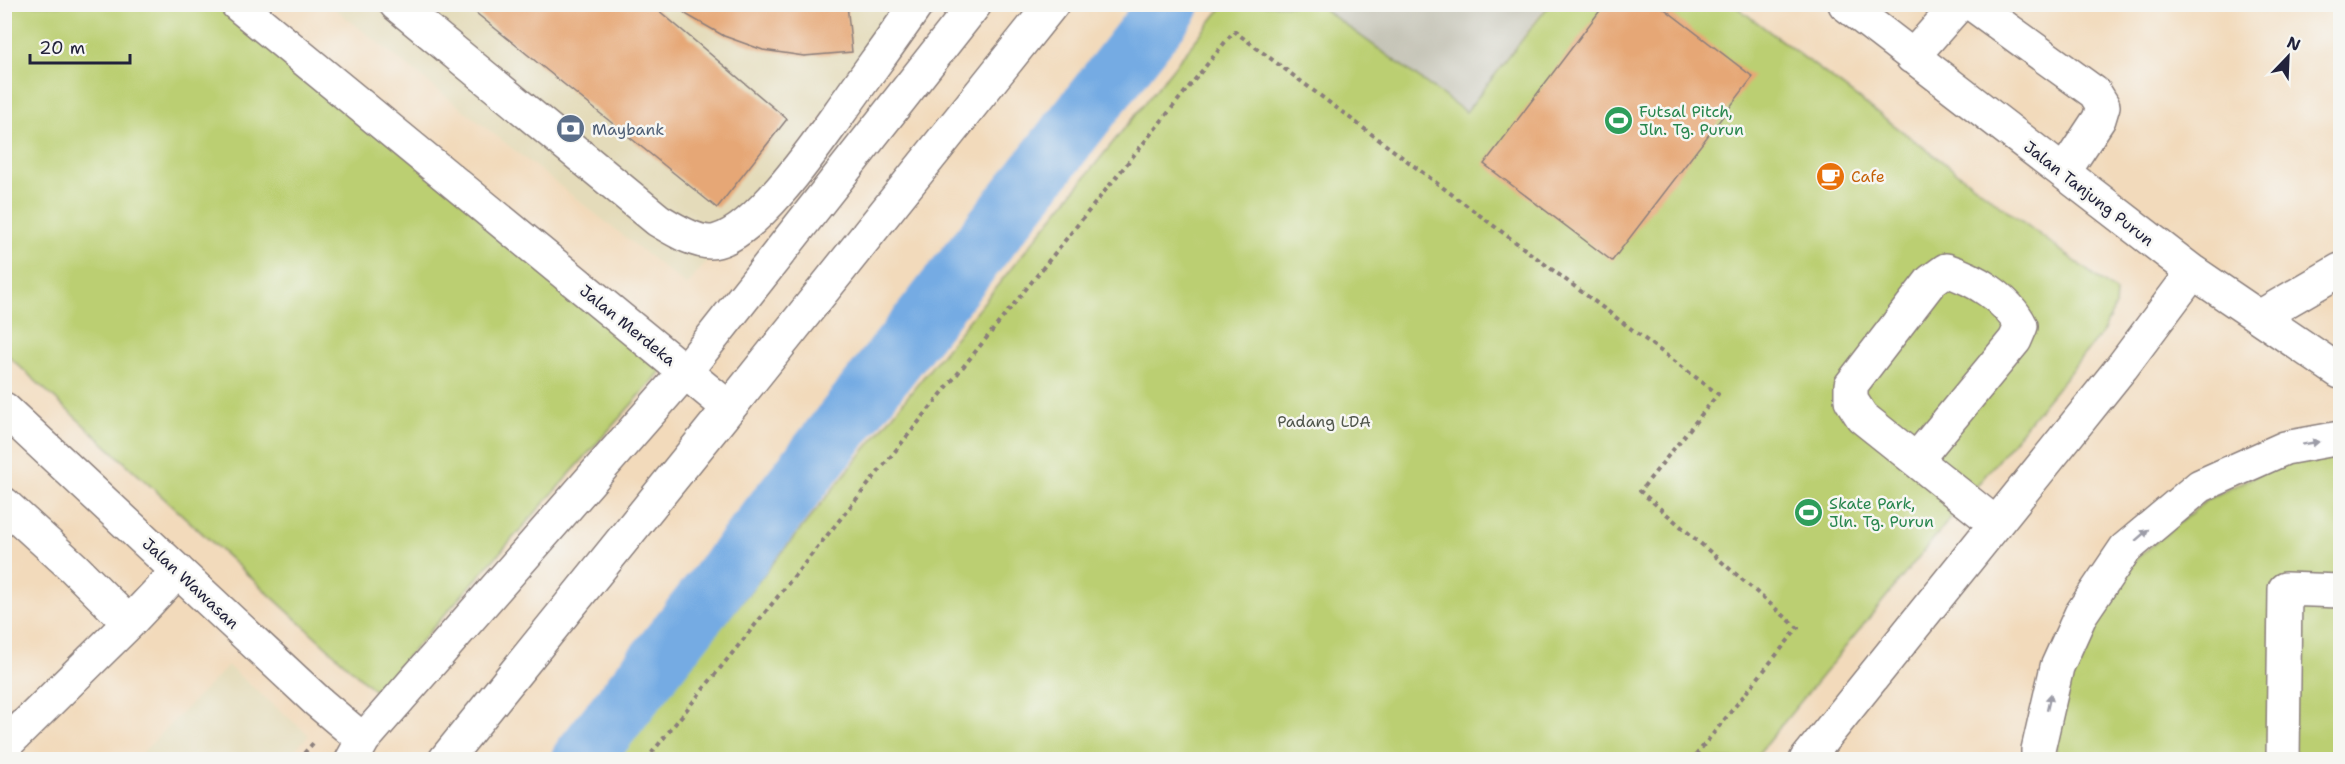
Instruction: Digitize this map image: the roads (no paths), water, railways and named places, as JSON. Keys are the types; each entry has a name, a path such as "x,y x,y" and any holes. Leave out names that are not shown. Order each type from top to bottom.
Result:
{"street":[{"path":"396,4 658,220 694,238 716,242 740,230 776,195 818,142 917,4"},
{"name":"Jalan Merdeka","path":"247,8 685,372 975,4"},
{"path":"445,759 1052,4"},
{"name":"Jalan Tanjung Purun","path":"1845,4 2193,272 2261,316 2340,372"},
{"path":"1912,57 1959,4"},
{"path":"1972,4 2095,93 2103,106 2099,119 2064,172"},
{"path":"818,142 848,166"},
{"path":"1916,460 2015,340 2021,326 2013,310 1968,277 1946,270 1931,281 1851,385 1851,400 1862,417 1996,524"},
{"path":"2261,316 2340,270"},
{"path":"1806,759 2122,367 2193,272"},
{"path":"358,750 685,372 729,408"},
{"name":"Jalan Wawasan","path":"4,409 317,701 358,750"},
{"path":"2038,759 2038,750 2057,667 2081,614 2125,549 2200,486 2285,448 2340,438"},
{"path":"4,504 74,568 129,623"},
{"path":"4,746 129,623 178,571"},
{"path":"2283,759 2285,589 2340,591"}],"waterway":[{"path":"581,760 1170,4"}],"place":[{"name":"Futsal Pitch, Jln. Tg. Purun","path":"1618,120"},
{"name":"Maybank","path":"571,129"},
{"name":"Cafe","path":"1830,176"},
{"name":"Skate Park, Jln. Tg. Purun","path":"1808,512"}],"park label":[{"name":"Padang LDA","path":"1324,421"}]}
